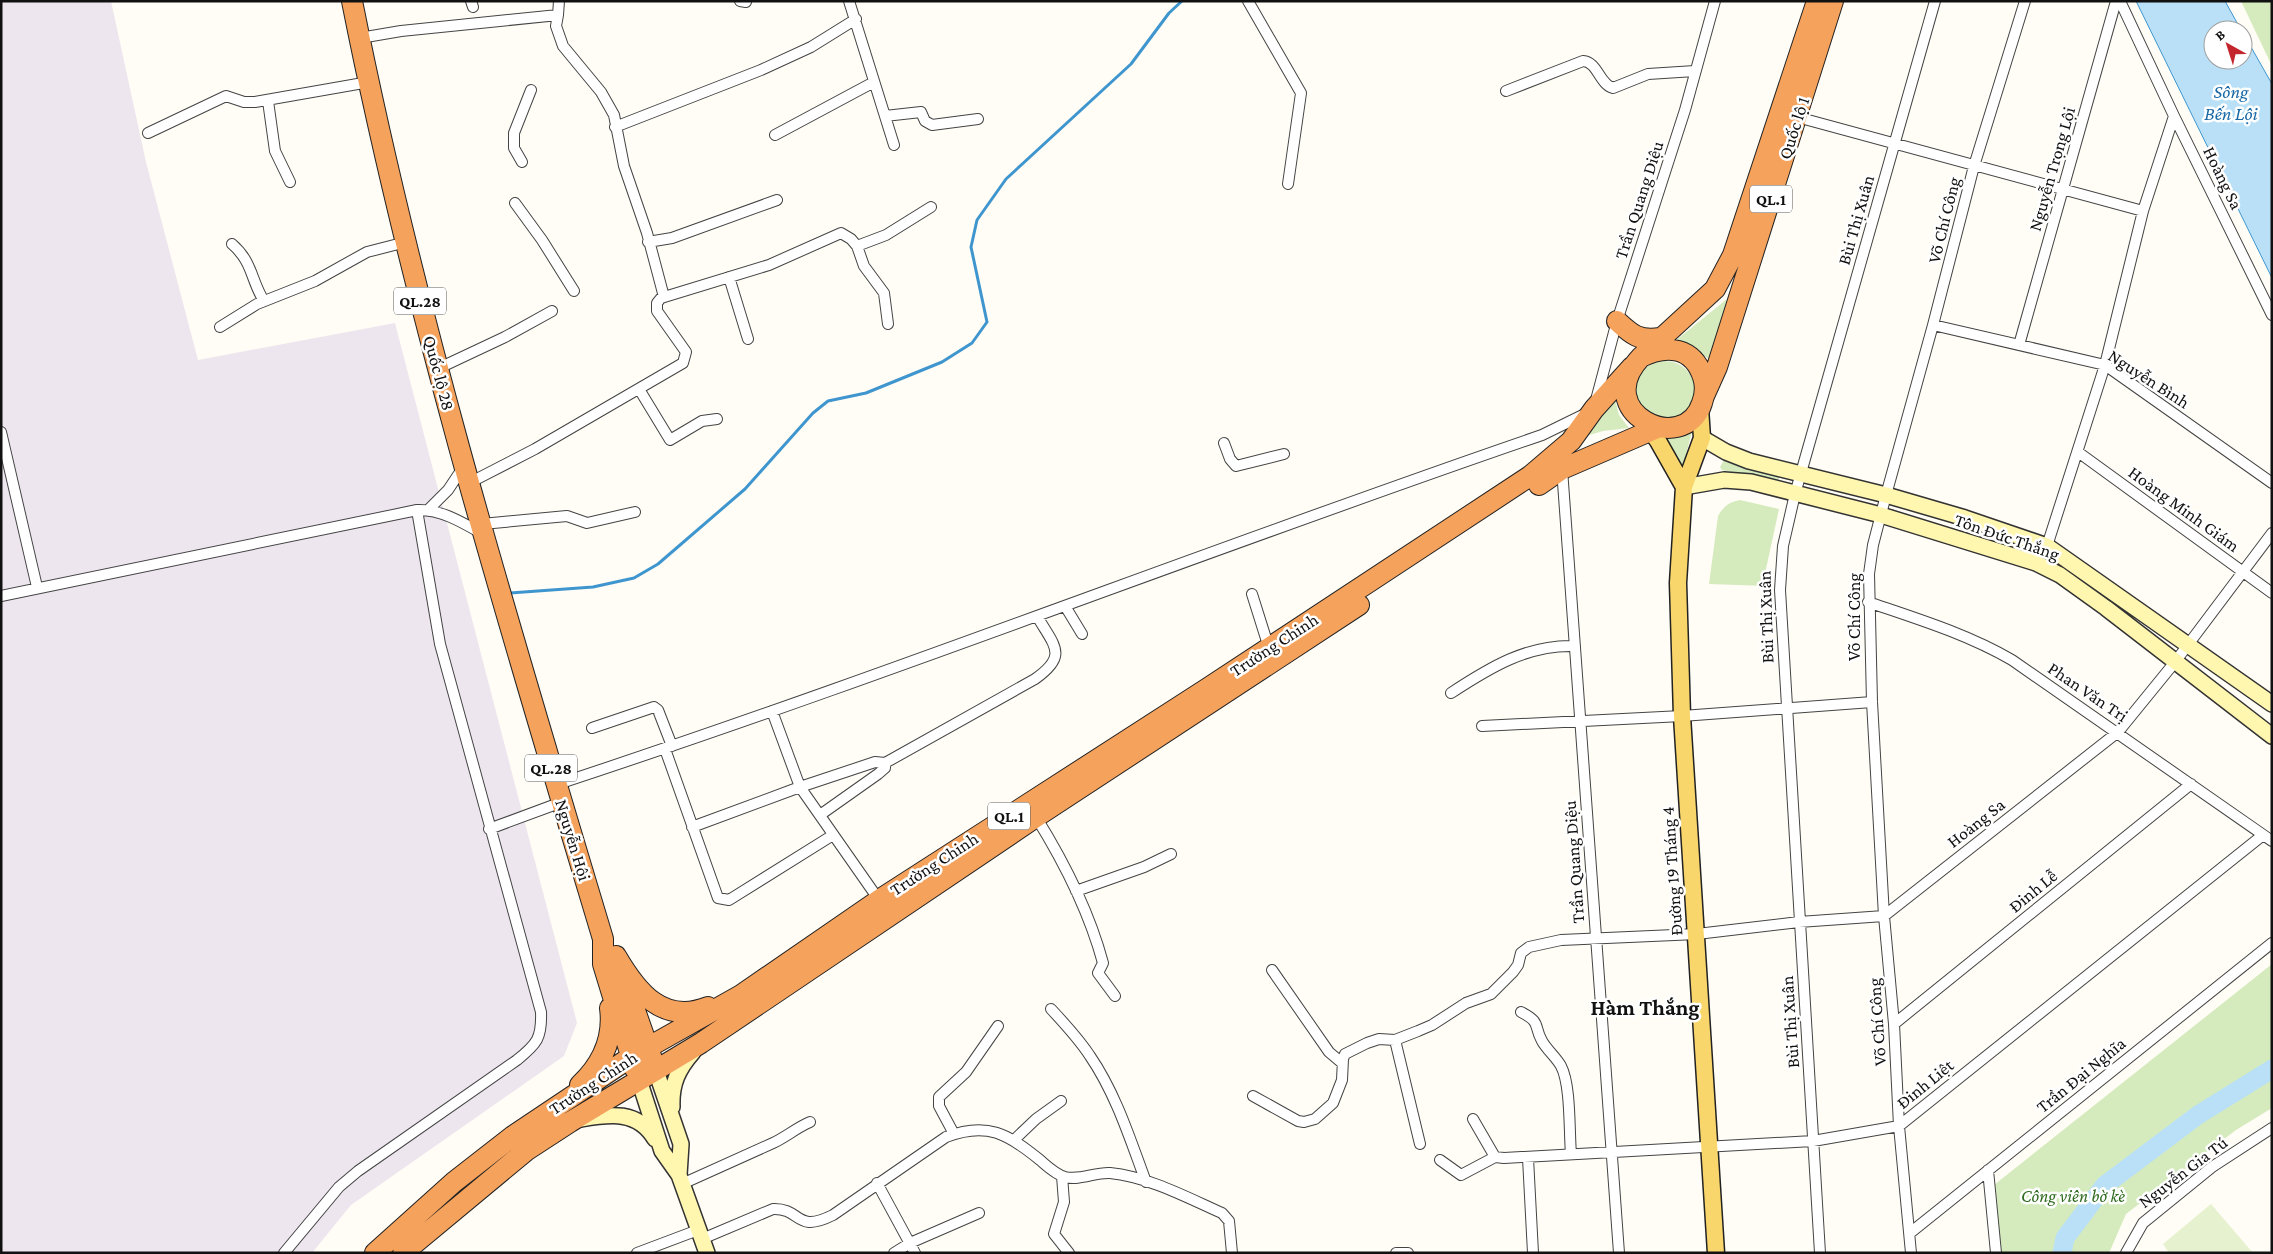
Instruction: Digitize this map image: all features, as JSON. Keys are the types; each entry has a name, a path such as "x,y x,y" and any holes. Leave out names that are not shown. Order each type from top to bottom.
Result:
{"highway":[{"name":"Quốc lộ 28","path":"352,1 369,82 437,369 503,596"},
{"name":"Quốc lộ 1","path":"1637,362 1660,338 1715,289 1733,255 1817,1"},
{"name":"Quốc lộ 1","path":"1702,402 1717,367 1833,1"},
{"path":"1617,321 1630,333 1646,340 1660,338"},
{"name":"QL.1","path":"1637,362 1654,350 1667,348 1686,355 1700,369 1705,382 1702,402 1692,418 1682,425 1669,428 1651,427"},
{"path":"1637,362 1627,379 1627,398 1635,415 1651,427"},
{"name":"Trường Chinh","path":"403,1253 527,1150 564,1114 640,1053 741,995 879,900 1269,648 1530,476 1572,440 1594,409 1637,362"},
{"name":"Trường Chinh","path":"375,1253 416,1214 485,1157 564,1114 648,1076 701,1043 1036,817 1298,646 1562,469 1651,427"},
{"name":"Nguyễn Hội","path":"503,596 603,939 648,1076"},
{"path":"610,960 657,1005 670,1011 682,1013 699,1011 741,995"},
{"path":"564,1114 606,1049 610,1036 612,1020 610,960"}],"main road":[{"name":"Đường 19 Tháng 4","path":"1702,402 1702,438 1684,487 1678,583 1682,716 1716,1253"},
{"path":"1651,427 1684,487"},
{"name":"Tôn Đức Thắng","path":"1702,438 1726,452 1749,460 1886,495 1965,518 2047,546 2272,704"},
{"name":"Tôn Đức Thắng","path":"1684,487 1724,480 1751,482 1881,515 2036,563 2052,571 2106,608 2272,736"},
{"path":"672,1116 671,1094 675,1077 683,1064 701,1043"},
{"name":"Nguyễn Hội","path":"648,1076 672,1116 681,1144 681,1180"},
{"name":"Nguyễn Hội","path":"648,1076 662,1151 681,1180 702,1241"},
{"path":"564,1114 607,1114 632,1118 646,1126 662,1151"}],"street":[{"path":"559,1 556,26 563,46 610,106 614,115 624,166 664,297"},
{"path":"849,1 894,146"},
{"path":"1248,1 1302,92 1288,184"},
{"name":"Trần Quang Diệu","path":"1594,409 1617,321 1695,72 1715,1"},
{"name":"Bùi Thị Xuân","path":"1820,1253 1786,707 1780,590 1781,560 1795,494 1935,1"},
{"name":"Võ Chí Công","path":"1911,1253 1899,1126 1894,1024 1884,916 1872,702 1868,574 1873,545 1934,325 1974,166 2026,1"},
{"name":"Nguyễn Trọng Lội","path":"2019,345 2116,1"},
{"name":"Hoàng Sa","path":"2120,1 2174,116 2272,315"},
{"path":"360,38 401,31 558,15"},
{"path":"615,127 761,70 811,47 856,19"},
{"path":"1506,91 1583,61 1592,65 1606,85 1613,88 1648,74 1695,72"},
{"path":"148,133 226,96 244,102 268,101 369,82"},
{"path":"775,135 874,82"},
{"path":"522,162 514,148 514,133 531,90"},
{"path":"268,101 276,151 290,182"},
{"path":"885,116 921,112 925,121 932,125 978,120"},
{"path":"2047,546 2105,365 2144,212 2174,116"},
{"path":"1797,117 2144,212"},
{"path":"648,242 672,238 777,200"},
{"path":"515,203 542,240 574,291"},
{"path":"857,246 886,235 932,207"},
{"path":"428,510 448,490 460,474 467,474 535,449 679,366 685,360 686,352 657,311 658,300 664,297 769,265 801,252 836,234 846,234 857,246 864,266 884,293 888,324"},
{"path":"220,327 264,301 315,281 367,252 406,242"},
{"path":"232,244 249,264 258,291 264,301"},
{"path":"729,277 748,339"},
{"path":"437,369 505,337 552,311"},
{"name":"Nguyễn Bình","path":"1934,325 2105,365 2272,483"},
{"path":"639,389 670,440 702,421 717,419"},
{"path":"489,829 559,793 668,748 1065,606 1262,533 1542,434 1594,409"},
{"path":"1,432 37,587"},
{"path":"1224,443 1230,459 1236,466 1284,454"},
{"name":"Hoàng Minh Giám","path":"2078,452 2272,593"},
{"name":"Trần Quang Diệu","path":"1562,469 1619,1253"},
{"path":"284,1253 347,1180 385,1150 517,1060 535,1044 539,1037 541,1012 489,829 473,762 440,644 417,510"},
{"path":"1,596 37,587 79,581 417,510 428,510 484,530 566,516 587,522 635,512"},
{"name":"Hoàng Sa","path":"1884,916 2118,732 2175,662 2272,533"},
{"path":"1252,594 1269,648"},
{"name":"Phan Văn Trị","path":"1868,602 1937,625 1987,645 2118,732 2272,841"},
{"path":"1065,606 1082,634"},
{"path":"692,826 875,762 885,763 1035,679 1052,666 1057,657 1055,649 1037,616"},
{"path":"1452,693 1480,674 1523,653 1559,645 1575,646"},
{"path":"1482,726 1682,716 1872,702"},
{"path":"592,728 654,707 658,710 692,826 715,894 724,901 729,900 833,835"},
{"path":"772,711 800,787 879,900"},
{"path":"820,815 878,774 885,768 885,763"},
{"name":"Đinh Lễ","path":"1894,1024 2191,784"},
{"path":"1036,817 1057,850 1076,891 1101,955 1103,965 1098,973 1115,996"},
{"name":"Đinh Liệt","path":"1495,1157 1528,1158 1611,1151 1813,1141 1899,1126 2263,835"},
{"path":"1076,891 1144,867 1171,854"},
{"path":"1253,1096 1298,1121 1304,1122 1314,1119 1332,1103 1338,1093 1342,1080 1342,1063 1345,1054 1360,1045 1379,1040 1395,1040 1432,1025 1466,1003 1491,994 1513,972 1525,949 1562,940 1697,934 1799,922 1884,916"},
{"name":"Trần Đại Nghĩa","path":"1910,1233 2272,943"},
{"path":"1272,970 1329,1052 1342,1063"},
{"path":"1051,1009 1078,1039 1112,1094 1146,1182"},
{"path":"1521,1012 1532,1018 1539,1029 1541,1039 1562,1067 1566,1083 1571,1154"},
{"path":"954,1134 939,1106 939,1097 966,1072 998,1026"},
{"path":"1395,1040 1420,1144"},
{"path":"1014,1140 1036,1119 1061,1101"},
{"path":"1440,1160 1461,1175 1495,1157 1473,1119"},
{"path":"681,1180 773,1143 783,1138 792,1130 810,1122"},
{"name":"Nguyễn Gia Tú","path":"2126,1253 2143,1224 2212,1167 2272,1128"},
{"path":"636,1253 702,1241 774,1210 781,1209 806,1223 818,1222 833,1215 946,1136 963,1130 978,1130 994,1132 1014,1140 1062,1176 1078,1178 1097,1173 1108,1173 1159,1185 1222,1213 1229,1221 1232,1253"},
{"path":"1528,1158 1533,1253"},
{"path":"1988,1170 1996,1253"},
{"path":"1062,1176 1064,1202 1054,1234 1069,1253"},
{"path":"877,1183 915,1253"},
{"path":"894,1253 910,1243 979,1212"},
{"path":"1396,1253 1408,1253"}],"shaded area":[{"path":"1,1 111,1 146,162 198,360 395,323 577,1023 564,1056 351,1205 312,1253 1,1253"}],"green space":[{"path":"2241,1 2272,1 2272,66 2253,26 2253,20 2250,20"},
{"path":"1727,299 1710,360 1698,351 1675,341"},
{"path":"1665,361 1682,366 1690,374 1695,391 1690,408 1682,416 1665,421 1648,416 1640,408 1635,391 1640,374 1648,366"},
{"path":"1615,400 1619,415 1629,428 1603,431 1586,436"},
{"path":"1692,431 1683,466 1664,438"},
{"path":"1725,458 1779,477 1778,482 1722,470 1720,467"},
{"path":"1740,500 1779,509 1766,569 1767,586 1709,584 1718,516 1727,505"},
{"name":"Công viên bờ kè","path":"2272,964 2272,1108 2236,1130 2126,1214 2109,1253 2001,1253 1994,1185"},
{"path":"2211,1204 2253,1253 2169,1253 2163,1244"}],"water":[{"name":"Sông Bến Lội","path":"2136,1 2225,1 2235,20 2203,20 2203,70 2253,70 2253,51 2272,84 2272,278"}],"waterway":[{"path":"510,593 593,587 634,578 658,564 745,489 813,413 828,401 866,393 942,362 972,343 987,322 971,247 977,220 1006,179 1131,64 1169,13 1182,1"},
{"path":"2062,1253 2065,1238 2105,1185 2198,1115 2272,1069"}],"district":[{"name":"Hàm Thắng","path":"1645,1007"}]}
